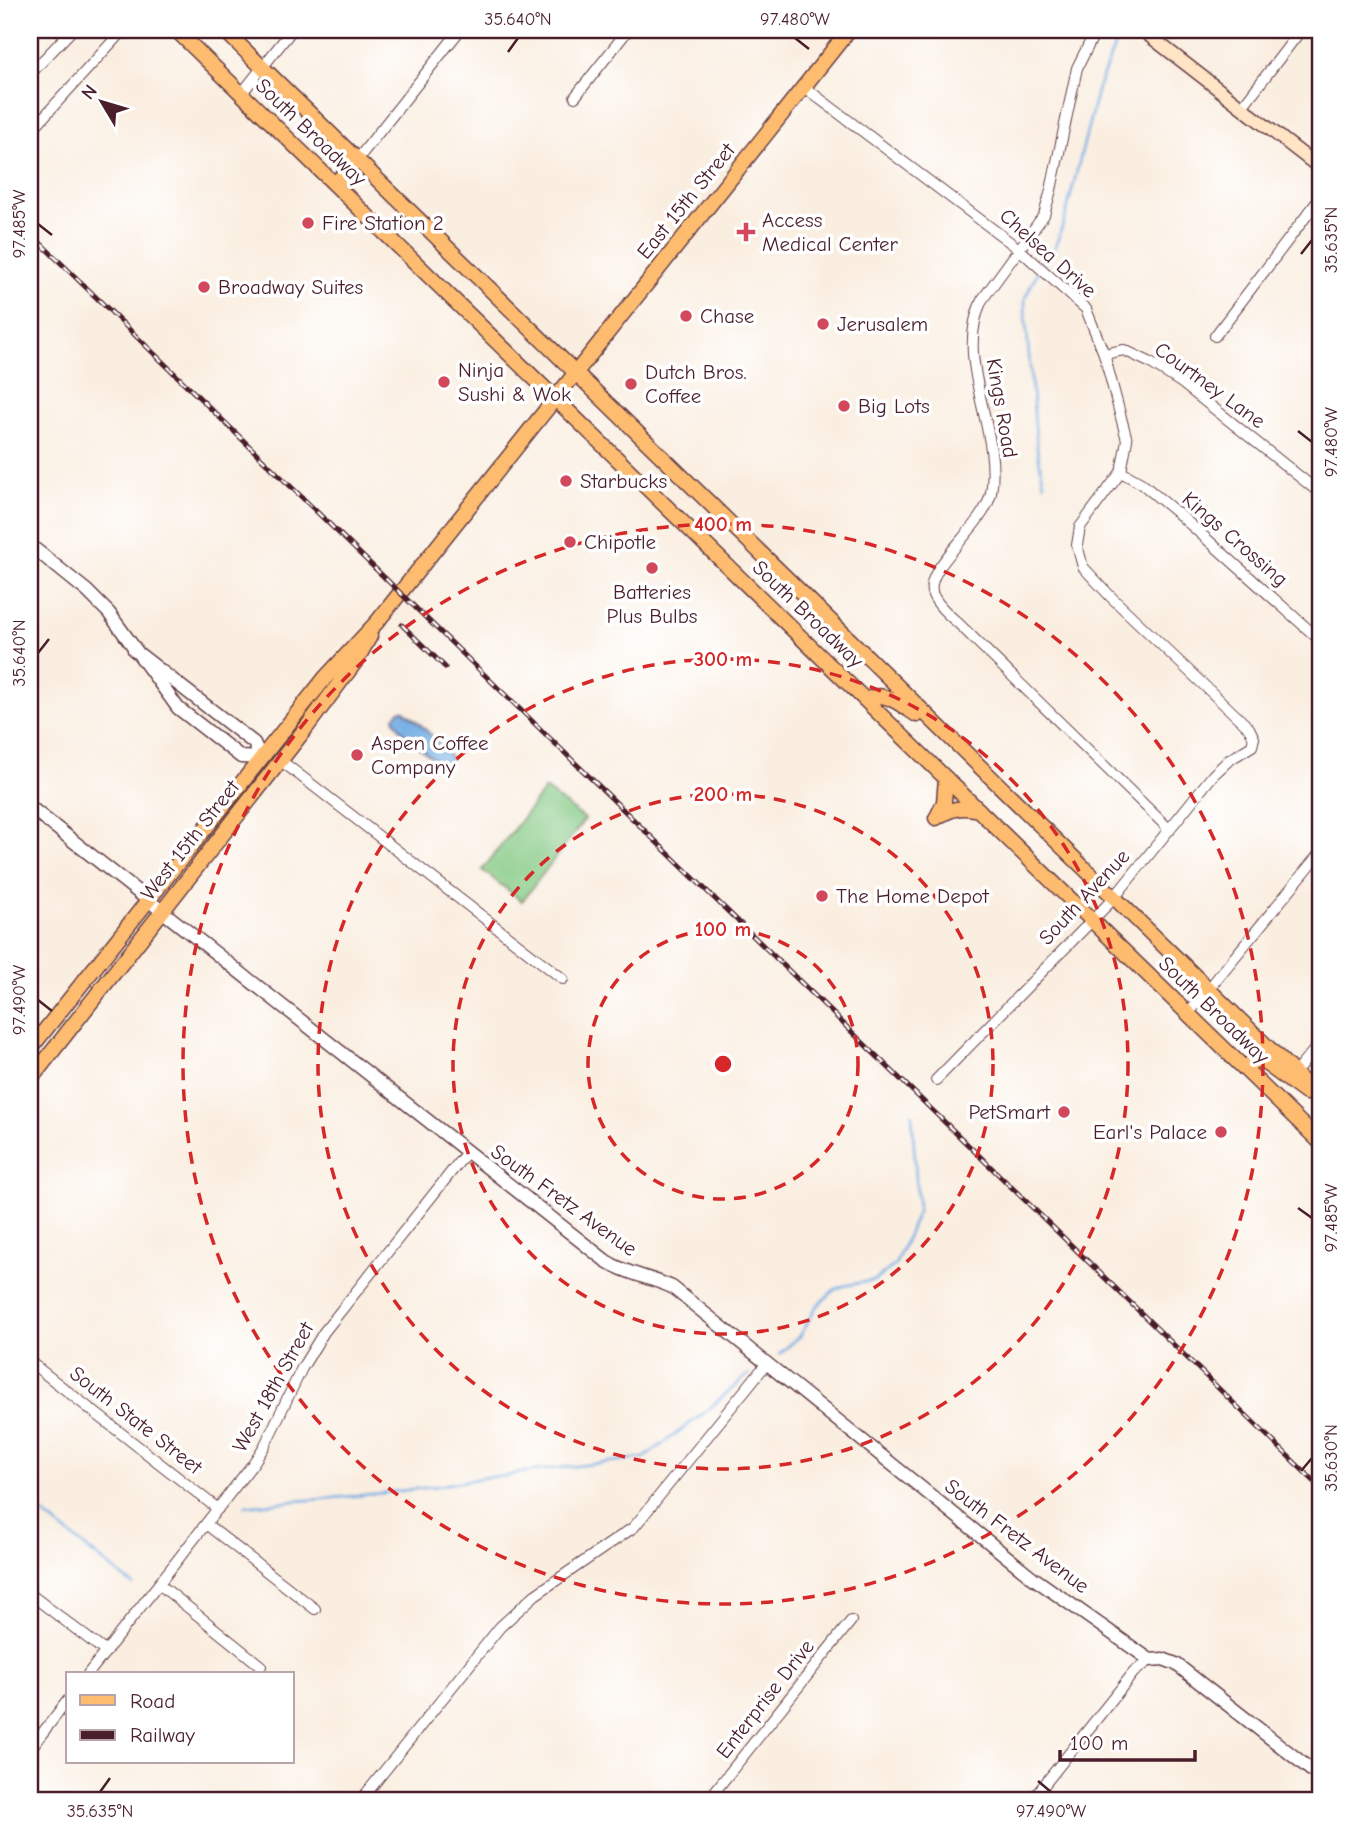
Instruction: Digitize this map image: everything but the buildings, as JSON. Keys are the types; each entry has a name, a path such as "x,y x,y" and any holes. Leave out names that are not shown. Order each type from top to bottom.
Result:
{"main road":[{"name":"South Broadway","path":"176,30 1319,1140"},
{"name":"South Broadway","path":"224,30 1320,1100"},
{"name":"East 15th Street","path":"554,398 849,30"},
{"path":"1142,30 1320,168"},
{"path":"335,184 357,160"},
{"name":"West 15th Street","path":"30,1049 325,678 377,622 554,398"},
{"name":"West 15th Street","path":"30,1080 356,661 377,622"},
{"path":"866,700 887,695 937,726"},
{"path":"261,758 280,760"},
{"path":"946,778 944,802 936,818 962,806 979,810"},
{"path":"1245,1069 1253,1061 1261,1060 1277,1074 1320,1100"}],"street":[{"path":"30,74 72,30"},
{"path":"30,132 123,30"},
{"path":"242,93 292,30"},
{"path":"357,160 460,30"},
{"path":"575,97 628,30"},
{"name":"Kings Road","path":"1098,30 1077,68 1044,215 982,300 975,315 973,358 993,462 991,496 978,523 939,565 932,578 932,593 948,614 1170,830"},
{"path":"1242,107 1301,30"},
{"name":"Chelsea Drive","path":"804,87 1019,249 1086,309 1104,354 1127,440 1121,472 1080,527 1077,545 1083,567 1249,728 1254,738"},
{"path":"1214,336 1320,198"},
{"name":"Courtney Lane","path":"1104,354 1124,350 1182,383 1320,494"},
{"name":"Kings Crossing","path":"1121,472 1141,483 1182,517 1320,640"},
{"path":"32,553 91,594 109,613 134,650 178,708 241,757 261,758 254,743 134,650"},
{"name":"South Avenue","path":"936,1080 1114,898 1213,775 1229,760 1252,746 1254,738"},
{"path":"280,760 564,979"},
{"name":"South Fretz Avenue","path":"30,807 606,1261 627,1272 646,1276 672,1287 1032,1577 1150,1660 1163,1659 1176,1664 1320,1777"},
{"path":"1188,1014 1320,853"},
{"path":"1295,1073 1320,1043"},
{"name":"West 18th Street","path":"91,1672 264,1447 302,1368 324,1332 467,1152"},
{"name":"South State Street","path":"30,1362 218,1509"},
{"path":"361,1800 500,1627 535,1595 634,1527 768,1363"},
{"path":"206,1524 315,1609"},
{"path":"159,1584 261,1666"},
{"path":"30,1594 106,1652"},
{"name":"Enterprise Drive","path":"708,1800 851,1621"},
{"path":"1032,1800 1134,1672 1150,1660"},
{"path":"30,1749 66,1703"}],"green space":[{"path":"545,789 585,819 522,901 482,870"}],"water":[{"path":"402,710 443,748 451,759 448,764 426,753 401,730 394,717"}],"waterway":[{"path":"1041,265 1053,253 1065,218 1098,88 1118,37"},
{"path":"1038,271 1025,298 1025,310 1037,448 1044,484"},
{"path":"779,1354 800,1336 816,1307 834,1290 875,1280 895,1265 918,1211 912,1114"},
{"path":"245,1506 393,1492 486,1477 644,1458 705,1412 749,1374"},
{"path":"30,1503 133,1585"}],"railway":[{"path":"30,233 1320,1487"},
{"path":"402,625 445,667"}],"place":[{"name":"Fire Station 2","path":"308,223"},
{"name":"Access Medical Center","path":"746,232"},
{"name":"Broadway Suites","path":"204,287"},
{"name":"Chase","path":"686,316"},
{"name":"Jerusalem","path":"823,324"},
{"name":"Ninja Sushi & Wok","path":"444,382"},
{"name":"Dutch Bros. Coffee","path":"631,384"},
{"name":"Big Lots","path":"844,406"},
{"name":"Starbucks","path":"566,481"},
{"name":"Chipotle","path":"570,542"},
{"name":"Batteries Plus Bulbs","path":"652,568"},
{"name":"Aspen Coffee Company","path":"357,755"},
{"name":"The Home Depot","path":"822,896"},
{"name":"PetSmart","path":"1064,1112"},
{"name":"Earl's Palace","path":"1221,1132"}]}
